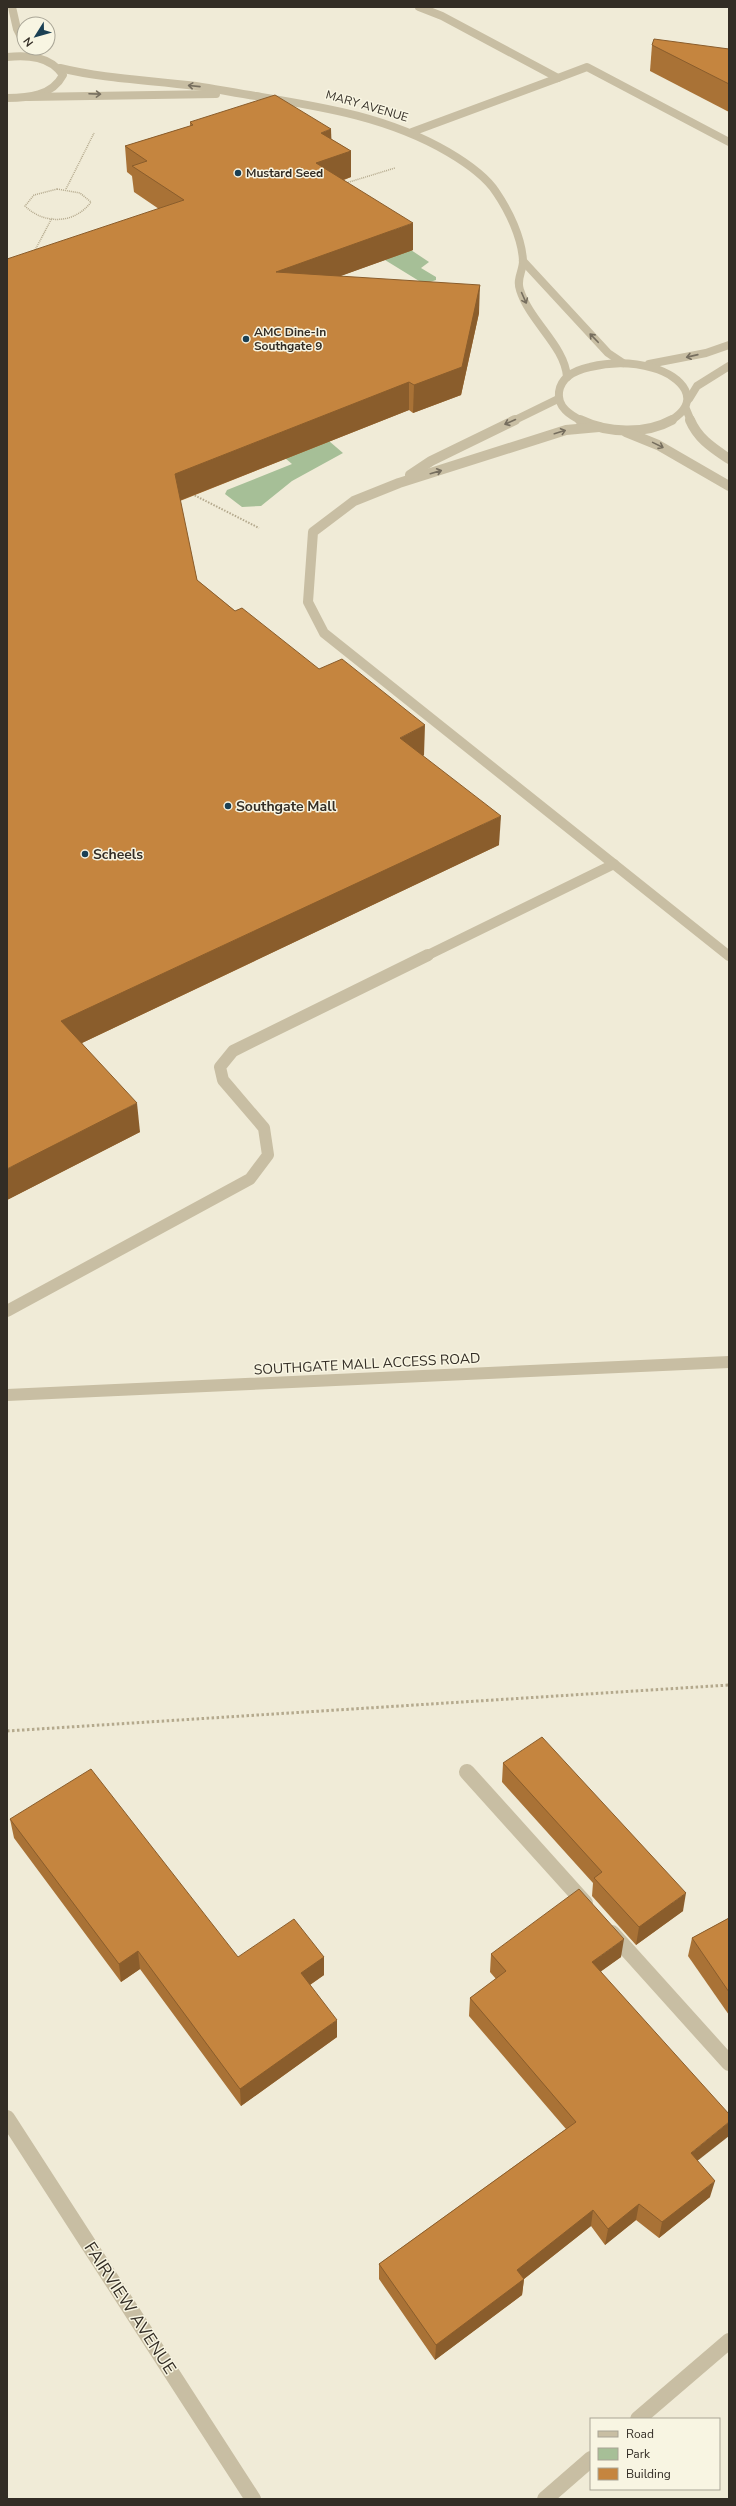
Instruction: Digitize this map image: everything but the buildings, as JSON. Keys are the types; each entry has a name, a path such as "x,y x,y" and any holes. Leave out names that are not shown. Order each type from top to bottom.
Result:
{"street":[{"path":"12,7 16,25"},
{"path":"419,7 442,16 558,78"},
{"path":"38,56 41,59"},
{"path":"7,57 41,59"},
{"name":"MARY AVENUE","path":"41,59 60,68 120,80 198,86 233,93 315,104 381,120 412,132 466,163 496,191 513,225 523,261 608,353 623,363"},
{"path":"7,98 28,97 54,88 61,82 63,75 60,68"},
{"path":"412,132 587,68 729,142"},
{"name":"MARY AVENUE","path":"28,97 80,93 161,97 233,93"},
{"name":"MARY AVENUE","path":"523,261 518,285 532,318 564,358 568,367 567,377"},
{"path":"599,427 580,420 565,410 558,399 559,388 567,377 582,369 595,366 623,363 635,364 668,362 729,345"},
{"path":"635,364 661,371 676,378 686,388 689,399"},
{"path":"729,366 697,386 689,399 686,409 676,418 661,425 642,430 622,430 599,427 566,430 399,483 354,501 313,532 308,602 324,633 729,956"},
{"path":"399,483 431,461 558,399"},
{"path":"686,409 695,431 705,442 729,459"},
{"path":"622,430 658,445 729,486"},
{"path":"7,1311 250,1179 268,1155 264,1128 223,1080 220,1067 233,1051 614,864"},
{"name":"SOUTHGATE MALL ACCESS ROAD","path":"7,1395 729,1362"},
{"path":"467,1772 729,2063"},
{"name":"FAIRVIEW AVENUE","path":"7,2118 253,2499"},
{"path":"639,2418 729,2341"},
{"path":"545,2499 590,2460"}],"path":[{"path":"66,189 94,133"},
{"path":"340,185 397,167"},
{"path":"66,189 86,194 91,202 87,210 76,216 42,218 30,213 25,206 28,198 40,192 66,189"},
{"path":"34,253 52,218"},
{"path":"189,493 259,528"},
{"path":"7,1731 729,1685"}],"green space":[{"path":"411,250 429,262 421,268 436,277 436,280 424,284 385,260"},
{"path":"329,441 343,453 292,481 261,506 242,507 225,494 227,490 292,464 285,458"}],"place":[{"name":"Mustard Seed","path":"238,173"},
{"name":"AMC Dine-In Southgate 9","path":"246,339"},
{"name":"Southgate Mall","path":"228,806"},
{"name":"Scheels","path":"85,854"}]}
